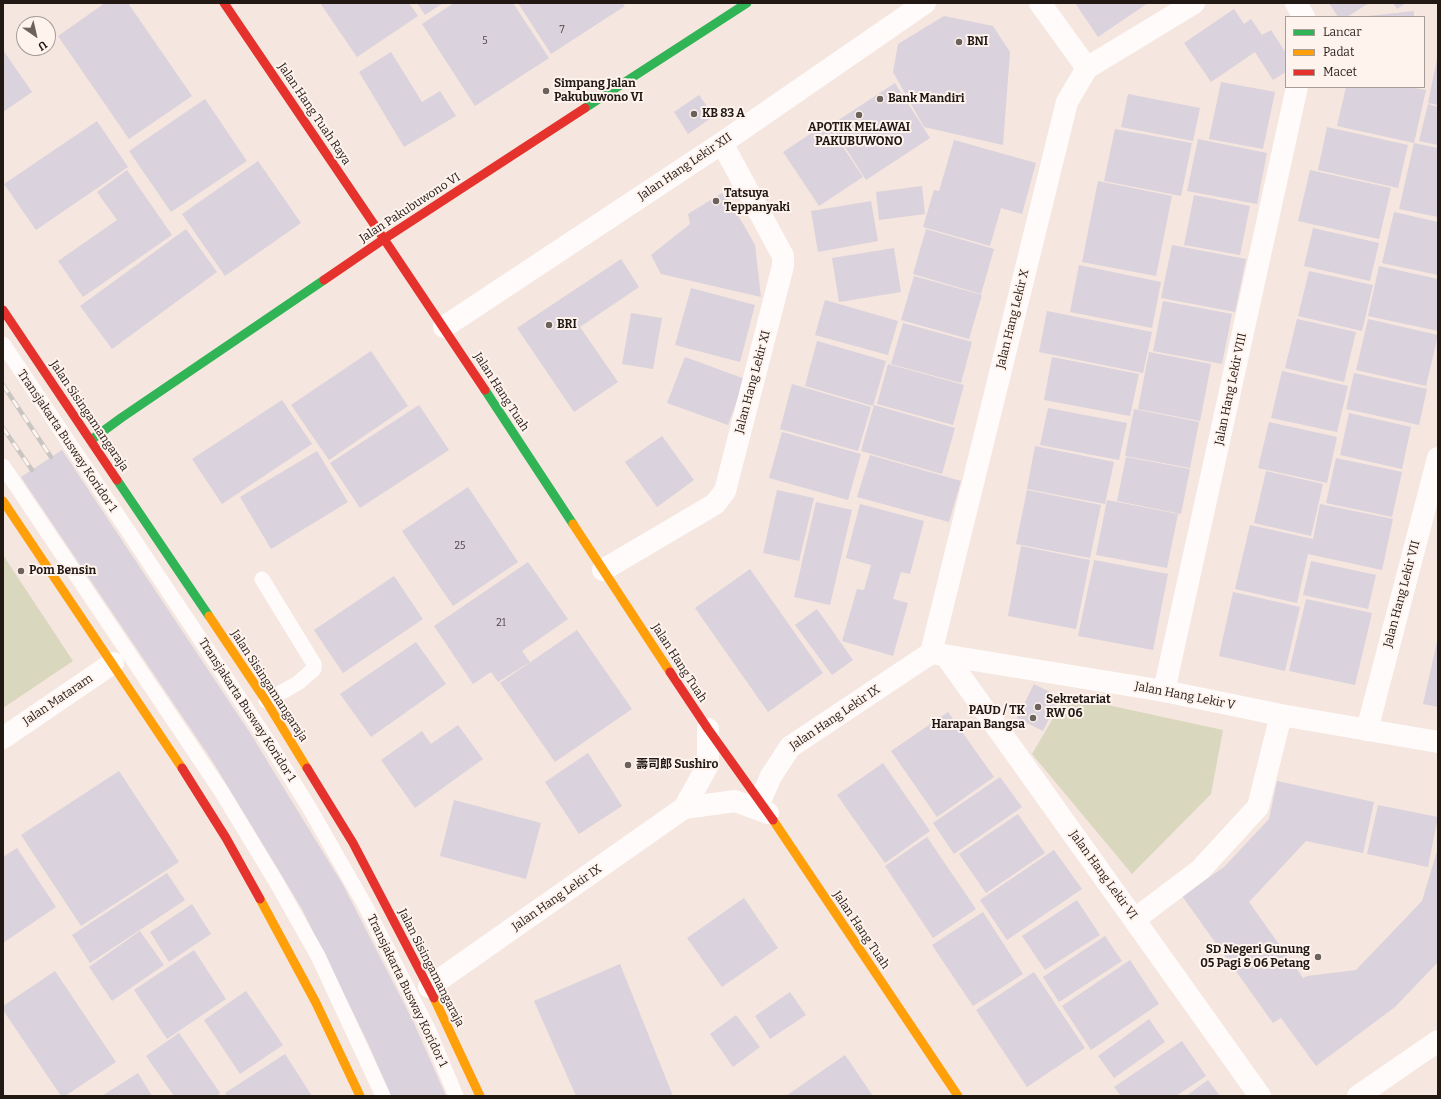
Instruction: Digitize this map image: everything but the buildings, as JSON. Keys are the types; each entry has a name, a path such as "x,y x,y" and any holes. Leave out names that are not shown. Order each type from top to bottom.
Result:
{"main road":[{"name":"Jalan Hang Tuah Raya","path":"224,3 384,240"},
{"name":"Jalan Pakubuwono VI","path":"91,440 121,418 384,240 747,3"},
{"name":"Jalan Hang Tuah","path":"384,240 444,327 708,729 764,807 958,1096"},
{"name":"Jalan Sisingamangaraja","path":"3,310 266,701 353,844 429,987 480,1096"},
{"path":"3,501 113,663 187,775 226,838 275,923 316,1003 360,1096"}],"street":[{"name":"Jalan Hang Lekir XII","path":"444,327 722,142 925,3"},
{"path":"1040,3 1087,68 1194,3"},
{"path":"1296,3 1303,16"},
{"name":"Jalan Hang Lekir X","path":"938,654 1067,102 1087,68"},
{"name":"Jalan Hang Lekir VIII","path":"1164,691 1297,88"},
{"name":"Jalan Hang Lekir XI","path":"603,570 715,504 725,490 783,266 783,256 722,142"},
{"name":"Jalan Hang Lekir VII","path":"1367,730 1438,458"},
{"name":"Jalan Hang Lekir V","path":"938,654 1164,691 1281,715 1438,742"},
{"name":"Jalan Hang Lekir IX","path":"684,808 735,801 764,807 771,776 790,747 938,654"},
{"name":"Jalan Hang Lekir VI","path":"938,654 1135,919 1260,1096"},
{"name":"Jalan Mataram","path":"3,738 113,663"},
{"path":"1135,919 1200,870 1258,807 1281,715"},
{"name":"Jalan Hang Lekir IX","path":"429,987 684,808 708,764 708,729"},
{"path":"1358,1096 1438,1041"}],"lane":[{"name":"Transjakarta Busway Koridor 1","path":"3,344 232,686 306,803 366,907 428,1029 456,1096"},
{"path":"3,466 217,785 275,880 318,956 383,1096"},
{"path":"262,579 314,664 314,669 298,683 266,701"}],"shaded area":[{"path":"3,555 73,661 3,708"},
{"path":"1066,696 1223,730 1211,794 1132,874 1032,754"}],"railway":[{"path":"3,385 51,457"},
{"path":"3,428 32,470"}],"traffic: fast":[{"path":"585,108 747,3"},
{"path":"91,440 324,280"},
{"path":"485,390 573,524"},
{"path":"117,480 209,616"}],"traffic: slow":[{"path":"3,501 182,768"},
{"path":"573,524 670,672"},
{"path":"209,616 266,701 307,768"},
{"path":"773,820 958,1096"},
{"path":"260,899 316,1003 360,1096"},
{"path":"434,998 480,1096"}],"traffic: jam":[{"path":"224,3 384,239"},
{"path":"324,280 384,239 585,108"},
{"path":"384,239 485,390"},
{"path":"3,310 117,480"},
{"path":"670,672 708,729 773,820"},
{"path":"182,768 226,838 260,899"},
{"path":"307,768 353,843 434,998"}],"place":[{"name":"BNI","path":"959,42"},
{"name":"Simpang Jalan Pakubuwono VI","path":"546,91"},
{"name":"Bank Mandiri","path":"880,99"},
{"name":"KB 83 A","path":"694,114"},
{"name":"APOTIK MELAWAI PAKUBUWONO","path":"859,115"},
{"name":"Tatsuya Teppanyaki","path":"716,201"},
{"name":"BRI","path":"549,325"},
{"name":"Pom Bensin","path":"21,571"},
{"name":"Sekretariat RW 06","path":"1038,707"},
{"name":"PAUD / TK Harapan Bangsa","path":"1033,718"},
{"name":"壽司郎 Sushiro","path":"628,765"},
{"name":"SD Negeri Gunung 05 Pagi & 06 Petang","path":"1318,957"}]}
